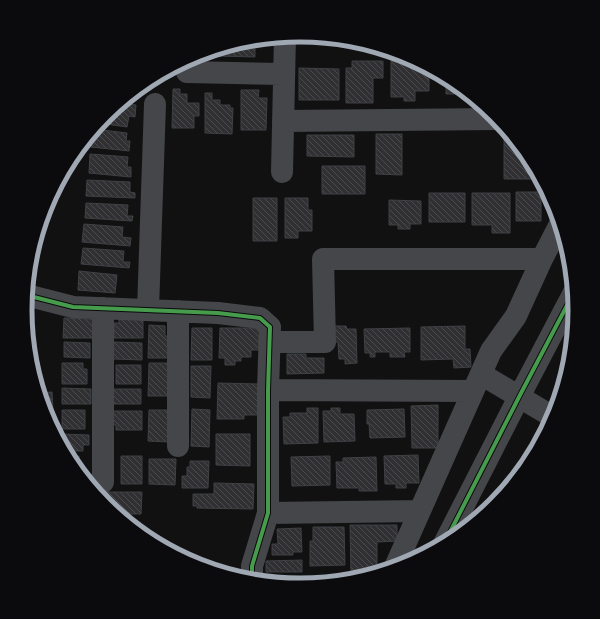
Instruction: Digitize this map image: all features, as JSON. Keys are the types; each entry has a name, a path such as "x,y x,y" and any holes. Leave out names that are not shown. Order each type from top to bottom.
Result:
{"street":[{"path":"282,172 285,42"},
{"path":"187,66 187,72 283,74"},
{"path":"148,310 155,104"},
{"path":"283,121 489,119"},
{"path":"399,558 491,351 516,316 556,231"},
{"path":"269,342 325,342 323,259 542,259"},
{"path":"33,297 73,307 218,313 260,318 270,327 268,390 268,513 252,566 252,573"},
{"path":"452,530 526,401 568,306"},
{"path":"103,308 103,482"},
{"path":"178,311 178,446"},
{"path":"268,390 477,382 526,401 547,414"},
{"path":"268,513 420,511"}],"building":[{"path":"255,46 255,57 217,56 231,51"},
{"path":"352,61 383,61 383,78 373,78 373,103 346,103 346,68 352,68"},
{"path":"391,61 400,61 429,74 429,91 415,91 415,101 404,101 404,97 391,97"},
{"path":"299,68 339,69 339,100 299,100"},
{"path":"446,85 459,94 446,94"},
{"path":"173,89 180,89 180,94 187,94 187,103 199,103 199,116 194,116 194,128 172,128"},
{"path":"241,90 259,90 258,98 267,98 266,130 241,130"},
{"path":"205,93 212,93 212,100 220,100 220,105 230,105 230,108 233,108 232,134 205,133"},
{"path":"128,104 136,105 135,117 129,116 127,127 107,124 123,108 127,107"},
{"path":"102,130 127,133 126,141 130,141 129,151 91,147 92,140"},
{"path":"376,134 402,134 402,175 376,174"},
{"path":"307,135 354,135 354,157 307,156"},
{"path":"504,136 513,146 534,179 504,179"},
{"path":"90,154 128,157 127,167 131,167 131,177 89,173"},
{"path":"322,166 365,166 365,194 322,194"},
{"path":"87,180 130,182 130,192 135,193 135,198 86,196"},
{"path":"516,192 540,192 543,197 541,197 541,221 516,221"},
{"path":"429,193 465,193 465,222 429,222"},
{"path":"472,193 510,193 510,233 492,233 492,225 472,225"},
{"path":"253,198 277,198 277,241 253,241"},
{"path":"285,198 308,198 308,210 312,210 312,231 298,231 298,238 285,238"},
{"path":"389,200 421,201 421,224 410,224 410,229 398,229 398,225 389,225"},
{"path":"86,203 128,205 127,216 133,216 132,221 85,218"},
{"path":"84,224 123,227 122,237 131,238 130,246 82,242"},
{"path":"83,248 124,251 123,262 130,262 129,268 81,264"},
{"path":"79,271 117,275 115,293 78,290"},
{"path":"64,318 93,319 93,338 63,338"},
{"path":"119,319 143,319 143,338 114,338 114,323 119,323"},
{"path":"149,325 165,326 165,336 169,336 169,358 148,358"},
{"path":"333,326 346,326 347,329 356,329 357,363 345,364 345,359 339,359 338,342 334,342"},
{"path":"465,326 465,349 470,349 471,367 454,368 453,359 421,360 421,327"},
{"path":"192,328 212,328 212,360 191,360"},
{"path":"220,328 260,328 259,350 251,350 251,357 241,357 241,361 235,361 235,365 225,365 225,358 219,358"},
{"path":"410,328 410,352 404,352 405,357 390,357 390,352 375,352 375,357 370,357 370,353 365,353 364,329"},
{"path":"64,342 90,343 90,358 64,357"},
{"path":"114,342 142,343 142,360 113,359"},
{"path":"287,354 306,354 306,358 324,358 324,373 287,374"},
{"path":"62,363 83,363 83,369 87,369 87,384 62,384"},
{"path":"149,363 168,363 168,396 148,396"},
{"path":"116,365 141,365 141,384 116,384"},
{"path":"191,366 211,366 210,398 191,397"},
{"path":"218,383 259,384 259,415 244,415 244,419 217,419"},
{"path":"62,388 91,389 91,404 62,404"},
{"path":"113,389 141,389 141,404 113,404"},
{"path":"52,392 53,415 52,412 45,393"},
{"path":"438,405 438,448 412,448 411,406"},
{"path":"307,408 318,408 318,443 284,444 283,417 290,417 290,413 307,413"},
{"path":"331,408 340,408 340,414 354,414 355,441 324,442 323,411 331,411"},
{"path":"192,409 210,410 209,447 191,446"},
{"path":"404,409 405,437 370,438 369,424 367,424 367,410"},
{"path":"62,410 85,410 85,429 62,429"},
{"path":"149,410 169,410 169,442 148,441"},
{"path":"113,411 142,411 142,430 116,430 116,425 113,425"},
{"path":"63,434 89,435 89,445 83,445 83,451 73,451"},
{"path":"216,434 250,434 250,466 216,465"},
{"path":"418,455 419,483 406,483 406,488 396,488 396,484 385,484 384,456"},
{"path":"121,456 142,456 142,484 121,484"},
{"path":"330,456 330,485 292,486 291,457"},
{"path":"376,457 377,491 359,491 359,488 337,488 336,462 343,462 343,458"},
{"path":"149,459 176,459 175,485 149,484"},
{"path":"190,461 209,461 208,488 182,488 182,476 187,476 187,467 190,467"},
{"path":"214,483 254,484 253,509 197,508 197,506 193,506 193,494 214,494"},
{"path":"107,492 142,492 141,514 127,514 107,495"},
{"path":"350,525 397,525 397,541 377,542 377,566 351,572"},
{"path":"313,527 344,527 345,565 310,566 310,541 313,541"},
{"path":"301,528 302,552 293,552 293,555 272,555 272,544 278,544 277,529"},
{"path":"302,560 302,572 266,572 266,561"}],"cycle path":[{"path":"33,297 73,307 218,313 260,318 270,327 268,390 268,513 252,566 252,573"},
{"path":"451,531 568,304"}]}
